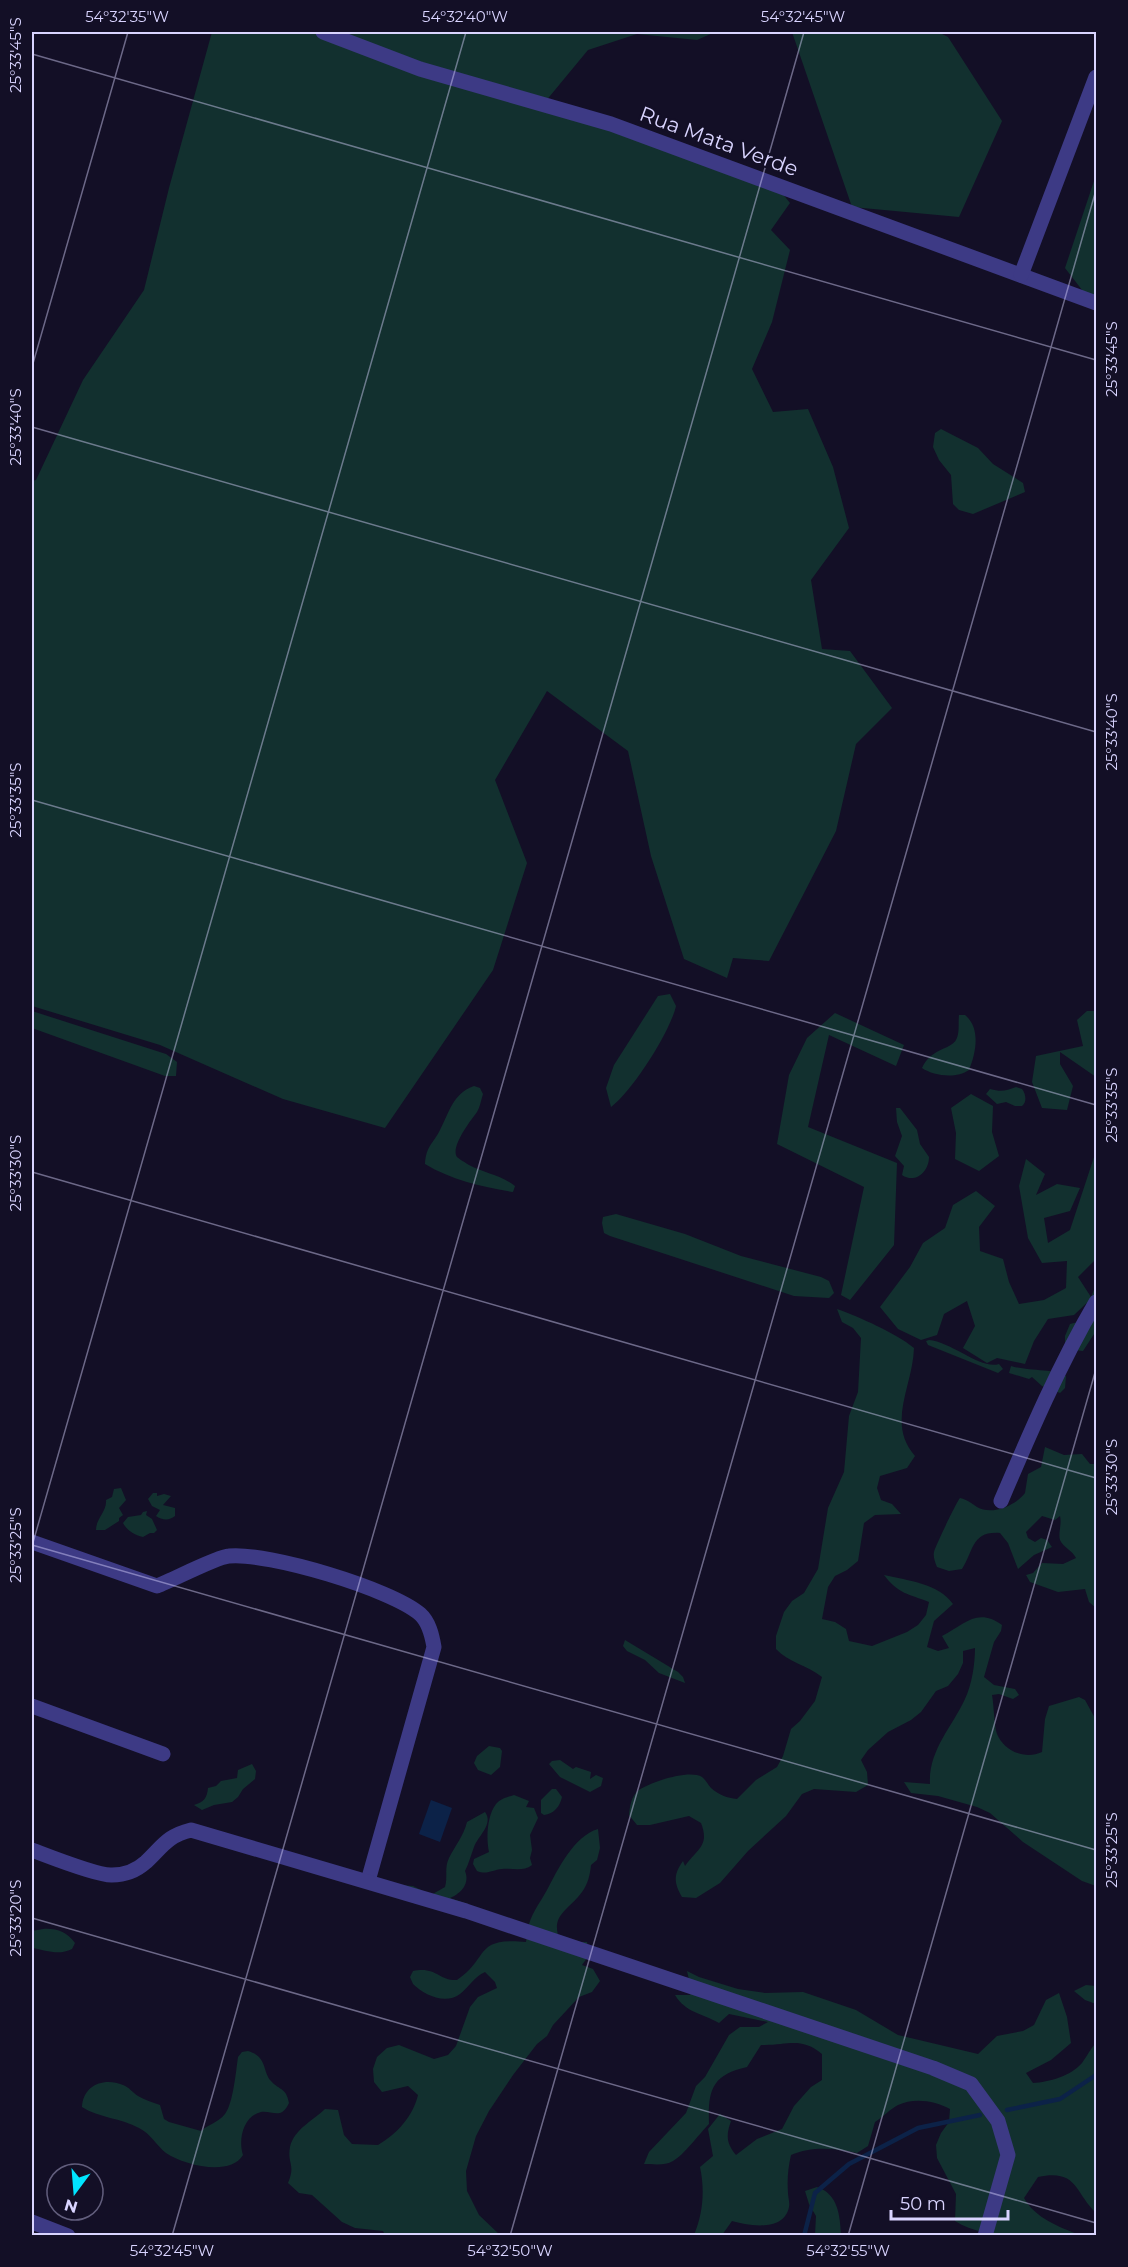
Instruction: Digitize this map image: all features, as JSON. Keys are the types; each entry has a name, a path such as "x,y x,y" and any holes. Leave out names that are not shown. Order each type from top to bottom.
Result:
{"street":[{"name":"Rua Mata Verde","path":"323,32 420,69 611,124 1096,303"},
{"path":"1021,275 1096,77"},
{"path":"1001,1501 1049,1392 1079,1330 1096,1302"},
{"path":"32,1542 158,1586 227,1556 261,1558 321,1572 397,1600 421,1615 432,1631 434,1647 368,1881"},
{"path":"32,1706 163,1754"},
{"path":"32,1850 110,1876 130,1873 145,1863 176,1833 191,1830 466,1911 933,2068 970,2084 998,2121 1008,2155 985,2235"},
{"path":"32,2222 68,2235"}],"green space":[{"path":"212,32 715,32 697,40 637,34 588,50 545,102 767,174 790,203 771,230 790,250 772,322 752,369 773,412 808,409 833,467 849,528 811,580 822,649 850,651 892,708 856,744 836,831 769,961 733,958 727,978 684,959 651,856 628,751 547,691 495,780 527,863 493,970 385,1128 283,1099 160,1045 32,1006 32,481 36,480 83,380 144,290 169,188"},
{"path":"792,32 938,32 948,37 1002,121 959,217 852,207"},
{"path":"1096,175 1096,308 1065,268"},
{"path":"941,429 978,448 993,464 1023,483 1025,492 973,514 959,510 953,504 951,475 939,460 933,447 935,433"},
{"path":"670,994 676,1006 659,1045 630,1088 611,1107 606,1088 614,1065 658,996"},
{"path":"32,1011 166,1054 177,1062 176,1076 165,1076 32,1028"},
{"path":"1087,1011 1096,1011 1096,1077 1060,1052 1060,1064 1073,1086 1067,1110 1042,1108 1032,1082 1036,1056 1083,1046 1077,1020"},
{"path":"835,1013 904,1045 896,1066 829,1035 808,1127 897,1163 894,1245 850,1300 841,1295 864,1187 777,1144 789,1075 807,1038"},
{"path":"959,1015 965,1015 970,1020 975,1034 974,1056 969,1070 958,1075 945,1075 922,1068 930,1057 956,1040"},
{"path":"474,1086 480,1088 483,1094 478,1110 456,1147 457,1157 475,1168 510,1182 515,1186 513,1192 468,1182 425,1164 428,1149 452,1104 461,1093"},
{"path":"1016,1087 1022,1089 1024,1093 1025,1100 1022,1106 1006,1102 997,1104 986,1094 990,1089 1003,1091"},
{"path":"971,1094 993,1106 992,1132 999,1156 979,1171 955,1159 956,1133 951,1108"},
{"path":"896,1108 900,1108 917,1130 920,1144 929,1157 924,1172 916,1177 902,1175 904,1166 895,1156 902,1136 897,1122"},
{"path":"1096,1151 1096,1259 1078,1277 1091,1297 1096,1285 1096,1331 1083,1351 1065,1349 1065,1336 1070,1324 1082,1321 1091,1299 1074,1315 1048,1319 1034,1341 1025,1364 997,1358 987,1363 963,1348 975,1326 967,1301 944,1314 937,1335 921,1340 898,1329 880,1307 910,1267 923,1243 945,1228 953,1205 976,1191 995,1206 979,1227 980,1251 1003,1259 1009,1282 1019,1304 1044,1300 1066,1288 1067,1261 1042,1263 1028,1238 1019,1186 1026,1159 1045,1174 1036,1195 1057,1184 1080,1188 1070,1211 1044,1218 1048,1243 1070,1230"},
{"path":"616,1214 685,1234 741,1256 821,1277 829,1281 834,1293 829,1298 794,1296 610,1236 604,1233 603,1217"},
{"path":"837,1309 888,1331 914,1348 903,1404 902,1431 915,1456 907,1468 880,1476 877,1488 881,1500 892,1504 901,1514 875,1515 864,1523 858,1561 835,1576 828,1587 822,1619 835,1622 846,1629 849,1641 872,1646 918,1625 926,1615 929,1602 899,1590 884,1575 931,1587 947,1597 953,1604 934,1621 927,1647 938,1651 949,1648 942,1636 971,1620 985,1618 1002,1625 994,1642 984,1677 994,1685 1015,1689 1019,1695 1013,1699 999,1694 992,1695 995,1726 1000,1740 1010,1749 1022,1754 1042,1752 1045,1719 1049,1706 1079,1697 1085,1700 1096,1720 1096,1886 1082,1881 1023,1842 990,1813 938,1796 911,1793 904,1782 930,1784 930,1772 937,1750 970,1687 975,1648 963,1651 963,1663 958,1674 948,1686 936,1691 921,1712 888,1732 868,1750 861,1760 867,1772 868,1785 856,1792 814,1789 802,1794 786,1816 748,1851 720,1883 696,1898 682,1897 676,1879 683,1861 685,1866 701,1847 704,1837 701,1823 689,1816 650,1825 637,1825 629,1815 630,1805 636,1792 652,1783 680,1775 702,1777 717,1793 737,1799 756,1780 777,1767 783,1756 791,1729 815,1701 822,1677 781,1654 776,1649 776,1636 784,1612 792,1601 804,1593 818,1569 828,1508 844,1472 849,1416 858,1392 861,1338 853,1328 842,1322"},
{"path":"926,1341 947,1345 975,1360 992,1365 999,1364 1003,1369 998,1373 928,1345"},
{"path":"1011,1366 1066,1376 1065,1388 1060,1393 1042,1386 1032,1377 1029,1379 1009,1373"},
{"path":"1045,1447 1064,1455 1082,1454 1090,1464 1096,1464 1096,1608 1089,1602 1085,1589 1058,1592 1030,1582 1026,1575 1033,1573 1042,1563 1063,1564 1076,1558 1060,1540 1060,1516 1055,1520 1042,1516 1026,1532 1028,1538 1035,1542 1041,1538 1047,1540 1052,1547 1034,1555 1018,1569 1008,1543 1000,1533 991,1533 978,1539 962,1569 949,1571 937,1567 935,1561 935,1548 960,1498 977,1507 990,1510 1003,1508 1016,1502 1025,1493 1028,1474 1041,1467"},
{"path":"121,1488 126,1500 119,1508 123,1515 119,1521 105,1530 96,1530 106,1500 112,1497 114,1489"},
{"path":"153,1493 157,1493 157,1496 164,1494 171,1496 163,1505 175,1508 175,1516 166,1519 156,1516 160,1510 152,1506 148,1499"},
{"path":"147,1511 146,1515 152,1519 157,1530 154,1533 143,1537 134,1534 123,1523 128,1517 141,1515"},
{"path":"625,1640 678,1672 685,1683 659,1673 645,1660 627,1651 623,1646"},
{"path":"489,1746 500,1748 502,1751 500,1767 491,1775 478,1770 474,1763 477,1756"},
{"path":"560,1760 573,1769 576,1767 591,1772 590,1779 596,1775 603,1778 601,1786 590,1792 560,1777 549,1764"},
{"path":"252,1764 256,1771 255,1779 232,1802 202,1810 194,1805 204,1799 208,1788 216,1786 221,1781 237,1778 238,1770"},
{"path":"552,1789 556,1789 562,1797 554,1811 544,1815 541,1813 541,1800"},
{"path":"514,1795 529,1801 526,1807 534,1808 538,1818 530,1835 532,1865 521,1869 477,1871 473,1864 474,1859 489,1852 488,1827 493,1809 500,1800"},
{"path":"485,1812 487,1825 474,1847 465,1871 466,1883 458,1893 450,1898 468,1904 466,1911 397,1890 398,1885 413,1886 431,1895 445,1887 448,1862 467,1822"},
{"path":"598,1829 600,1848 597,1860 591,1865 584,1889 562,1914 557,1926 561,1942 587,1942 590,1954 582,1965 593,1969 600,1981 592,1992 579,1997 553,2025 547,2036 537,2044 513,2075 489,2111 476,2136 466,2171 467,2191 479,2215 500,2235 385,2235 383,2231 355,2228 342,2222 312,2195 299,2193 288,2183 291,2172 290,2147 300,2130 325,2109 338,2110 344,2135 352,2144 378,2145 385,2141 408,2117 418,2095 408,2086 382,2092 374,2082 373,2069 377,2057 387,2048 399,2045 434,2059 448,2055 456,2046 470,2007 478,1997 497,1988 495,1982 485,1972 460,1994 441,1999 423,1992 413,1984 410,1977 413,1971 427,1970 451,1980 457,1980 490,1946 509,1941 526,1942 528,1926 533,1915 562,1863 581,1839"},
{"path":"43,1929 65,1933 75,1943 72,1949 57,1952 32,1948 32,1931"},
{"path":"687,1971 738,1989 765,1993 803,1992 856,2010 898,2035 978,2054 997,2036 1023,2031 1034,2025 1046,2000 1059,1993 1067,2017 1071,2043 1051,2060 1026,2073 1033,2083 1066,2075 1082,2063 1096,2043 1096,2213 1074,2184 1061,2176 1051,2175 1038,2177 1024,2198 1041,2216 1080,2235 999,2235 968,2228 955,2221 956,2194 937,2158 936,2145 949,2122 950,2109 932,2102 911,2101 898,2105 875,2122 868,2146 857,2153 824,2149 807,2150 791,2155 788,2169 789,2207 786,2215 780,2220 765,2225 732,2221 722,2235 694,2235 702,2202 700,2167 713,2156 708,2129 720,2114 731,2121 728,2139 736,2155 757,2139 782,2129 794,2106 811,2087 822,2080 822,2054 807,2045 793,2043 761,2045 747,2067 726,2075 714,2086 709,2102 709,2124 686,2149 670,2163 644,2164 649,2152 686,2113 696,2086 705,2077 729,2035 740,2027 759,2027 768,2022 729,2014 719,2023 684,2006 675,1995 689,1995 701,1990 690,1984"},
{"path":"1086,1985 1096,1986 1096,2004 1085,2000 1074,1991"},
{"path":"248,2051 262,2060 268,2077 284,2092 289,2103 280,2113 261,2112 250,2118 243,2129 241,2143 243,2155 237,2162 228,2166 206,2167 174,2157 166,2153 139,2128 82,2107 83,2099 90,2088 102,2083 116,2083 160,2105 164,2119 169,2122 201,2131 220,2119 228,2109 238,2057 242,2052"},
{"path":"817,2187 824,2190 834,2200 839,2213 841,2235 815,2235 816,2216 805,2191"}],"water":[{"path":"431,1800 452,1808 440,1842 419,1834"}],"waterway":[{"path":"1007,2110 1060,2099 1096,2075"},
{"path":"804,2236 815,2193 849,2164 918,2128 980,2115"}]}
